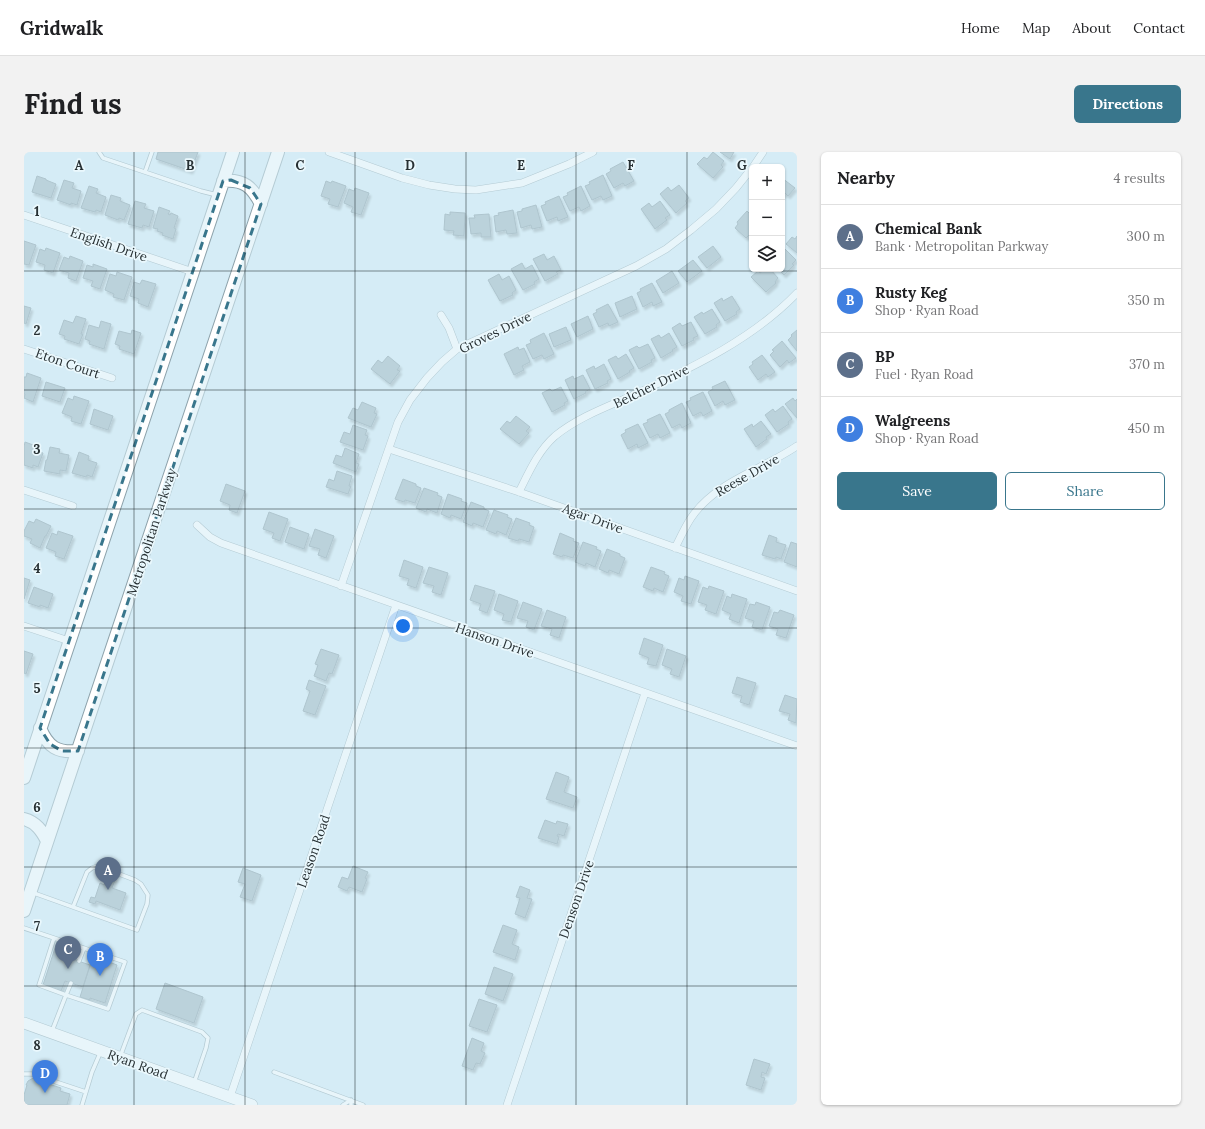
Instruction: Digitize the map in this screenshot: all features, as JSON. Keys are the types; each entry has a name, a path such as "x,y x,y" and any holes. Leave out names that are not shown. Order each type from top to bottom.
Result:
{"main road":[{"path":"24,778 233,152"},
{"name":"Metropolitan Parkway","path":"24,911 278,152"},
{"path":"224,181 231,180 244,184 255,193 261,204"},
{"path":"40,728 44,737 57,749 62,751 78,751"},
{"path":"24,819 33,823 39,828 48,841"},
{"name":"Ryan Road","path":"24,1023 252,1105"}],"street":[{"path":"329,152 402,178 429,185 455,189 476,190 522,183 569,164 593,152"},
{"name":"Groves Drive","path":"755,164 763,152"},
{"name":"Groves Drive","path":"341,586 398,422 410,400 432,372 457,350 636,266 666,249 716,209 749,172"},
{"name":"English Drive","path":"24,215 193,272"},
{"name":"Belcher Drive","path":"519,492 537,458 545,446 556,436 584,418 665,380 736,342 763,323 797,293"},
{"path":"441,315 449,328 457,350"},
{"name":"Eton Court","path":"24,349 112,378"},
{"name":"Reese Drive","path":"675,548 691,518 713,493 726,484 797,446"},
{"name":"Agar Drive","path":"388,449 519,492 797,591"},
{"path":"24,490 73,506"},
{"name":"Hanson Drive","path":"197,524 210,537 221,543 797,746"},
{"name":"Leason Road","path":"230,1097 396,605"},
{"path":"24,626 70,641"},
{"name":"Denson Drive","path":"507,1105 645,693"}],"lane":[{"path":"99,152 103,158 201,191 219,195"},
{"path":"146,172 152,152"},
{"path":"30,892 137,930 148,895 141,884 135,880 98,866 87,872 73,907"},
{"path":"24,928 54,938 84,948 125,962 108,1009 38,985 45,973 54,938"},
{"path":"73,956 79,960 84,948"},
{"path":"51,1032 71,983"},
{"path":"120,1057 136,1014 142,1010 202,1032 208,1038 194,1084"},
{"path":"82,1105 92,1072 101,1050"},
{"path":"274,1072 351,1103 363,1105"},
{"path":"24,1074 32,1074 86,1092"},
{"path":"342,1105 351,1103"}],"highlighted area":[{"path":"231,180 250,188 261,204 78,751 62,751 50,744 40,728 223,181"}],"building":[{"path":"158,152 198,152 191,171 156,159"},
{"path":"713,152 724,161 721,165 723,167 713,178 697,164 704,157 707,159"},
{"path":"720,152 734,152 730,159"},
{"path":"623,162 634,181 625,186 623,183 614,188 606,174 611,171 610,169"},
{"path":"603,175 612,196 603,200 601,196 592,200 585,186 590,184 589,182"},
{"path":"37,176 56,184 51,198 32,192"},
{"path":"64,180 74,183 72,188 81,191 77,205 71,203 71,205 57,200"},
{"path":"785,180 795,188 788,196 785,193"},
{"path":"326,181 331,183 332,181 346,186 338,207 328,204 330,199 321,196"},
{"path":"679,185 689,198 685,201 687,203 676,213 660,194 668,187 671,191"},
{"path":"89,186 98,189 96,193 106,197 101,212 81,208"},
{"path":"581,186 590,206 581,211 579,207 570,211 563,197 568,195 567,193"},
{"path":"355,188 369,193 361,215 351,212 353,207 344,203 349,189 354,191"},
{"path":"111,195 121,198 120,201 130,205 124,220 119,218 118,220 105,215"},
{"path":"559,196 568,217 558,221 557,217 547,221 541,206 546,204 545,202"},
{"path":"135,201 146,204 144,208 154,211 149,227 143,225 142,228 128,224"},
{"path":"660,201 670,215 665,218 667,220 655,229 641,209 649,203 652,207"},
{"path":"536,205 542,227 532,229 531,225 521,228 517,212"},
{"path":"159,207 170,211 168,214 170,215 171,213 178,216 174,228 176,229 173,239 162,235 163,233 157,231 158,229 153,228"},
{"path":"513,210 517,233 507,234 506,230 496,232 494,216 499,215 498,213"},
{"path":"747,211 749,213 749,235 746,238 735,228 738,224 737,222"},
{"path":"450,212 465,213 464,236 453,235 454,231 444,230 445,214 450,215"},
{"path":"489,214 491,237 481,237 481,233 471,234 469,218 475,218 474,215"},
{"path":"797,236 797,253 786,244 792,237 795,239"},
{"path":"24,241 36,245 29,265 24,264"},
{"path":"713,246 721,257 707,268 698,257"},
{"path":"46,248 60,253 53,273 44,270 45,265 36,262 40,249 45,251"},
{"path":"785,249 796,260 792,264 794,265 784,275 781,272 785,272"},
{"path":"544,254 547,260 554,256 561,270 556,272 558,274 545,281 533,259"},
{"path":"70,256 83,261 76,281 68,278 69,273 59,270 64,257 69,259"},
{"path":"693,260 702,271 687,282 678,271"},
{"path":"522,263 525,269 532,265 539,279 534,282 535,284 523,290 511,269"},
{"path":"93,264 107,269 100,289 91,286 93,281 83,278 87,265 93,267"},
{"path":"672,271 679,283 663,293 656,281"},
{"path":"117,272 132,277 124,300 113,297 114,294 105,290 110,274 116,276"},
{"path":"757,272 773,272 778,278 775,282 776,283 766,292 751,277"},
{"path":"499,274 502,280 509,276 516,290 512,293 513,295 500,301 488,280"},
{"path":"142,280 156,284 148,307 138,303 139,299 130,296 134,282 140,284"},
{"path":"652,283 662,302 653,306 652,302 643,307 637,293 641,291 640,289"},
{"path":"632,296 637,309 620,317 615,303"},
{"path":"732,296 740,309 736,312 737,314 725,321 714,303 722,298 723,301"},
{"path":"608,304 618,322 609,326 608,323 599,327 593,314 597,312 596,310"},
{"path":"24,306 31,308 26,324 24,323"},
{"path":"712,309 720,322 716,325 717,327 705,334 694,317 702,312 703,314"},
{"path":"76,316 86,319 79,344 64,339 65,336 59,334 64,320 73,323"},
{"path":"588,316 593,329 577,337 571,324"},
{"path":"101,321 111,324 104,349 89,344 90,341 85,339 89,325 99,328"},
{"path":"691,322 698,336 693,338 694,340 682,346 672,328 680,323 682,326"},
{"path":"566,327 571,340 554,347 549,334"},
{"path":"132,330 141,333 134,354 119,349 120,346 115,344 119,331 131,334"},
{"path":"797,330 797,351 788,340"},
{"path":"544,333 554,354 544,359 542,355 533,359 526,345 531,343 530,340"},
{"path":"669,333 677,347 661,358 651,339 659,335 661,338"},
{"path":"782,341 796,358 789,363 787,360 780,367 770,355 774,351 772,350"},
{"path":"648,344 655,358 651,360 652,362 639,369 629,350 637,346 639,348"},
{"path":"518,347 519,350 524,348 530,362 522,366 524,370 514,375 504,354"},
{"path":"626,354 634,368 618,379 608,360 616,356 618,359"},
{"path":"762,355 775,372 768,377 766,374 758,380 749,367 753,364 752,362"},
{"path":"388,356 400,366 397,370 400,371 390,384 371,369 378,360 382,363"},
{"path":"604,364 611,379 607,381 608,383 595,389 586,370 594,366 595,369"},
{"path":"27,373 41,378 33,402 24,398 24,377 26,377"},
{"path":"583,375 590,389 585,392 586,393 574,399 565,380 573,376 574,379"},
{"path":"725,381 735,400 725,405 723,401 715,406 708,392 713,389 712,387"},
{"path":"46,382 65,388 60,402 42,396"},
{"path":"561,387 568,401 564,403 565,405 552,412 542,393 550,389 552,391"},
{"path":"703,392 712,411 703,416 701,412 693,416 686,402 691,400 690,398"},
{"path":"74,396 89,401 81,424 71,421 72,417 62,413 68,398 73,400"},
{"path":"793,398 795,401 797,399 797,418 785,404"},
{"path":"362,402 376,408 374,413 377,414 371,427 348,418 353,408 358,410"},
{"path":"682,403 691,423 682,428 680,424 672,428 665,414"},
{"path":"783,406 792,419 788,422 789,424 777,432 765,415 773,409 775,412"},
{"path":"94,409 113,416 108,430 90,424"},
{"path":"660,414 670,433 660,438 658,434 650,438 643,424 648,422 647,420"},
{"path":"516,416 530,427 526,431 529,433 519,444 500,429 507,421 510,423"},
{"path":"761,421 771,434 756,447 744,429 752,424 753,427"},
{"path":"638,424 648,443 638,448 637,444 628,449 621,435 626,432 625,430"},
{"path":"353,425 367,430 365,435 368,436 363,450 340,442 344,432 350,434"},
{"path":"25,442 36,446 34,450 43,453 38,467 33,465 33,468 24,465"},
{"path":"50,447 60,449 59,453 69,455 66,471 60,470 60,474 44,471"},
{"path":"345,448 359,454 356,463 359,464 356,472 333,463 336,455 342,457"},
{"path":"79,452 89,456 88,460 97,463 92,477 72,473"},
{"path":"337,471 352,476 348,494 326,487 329,479 334,481"},
{"path":"403,479 416,484 416,486 421,488 415,503 395,499"},
{"path":"226,484 245,491 237,513 229,510 230,505 220,501"},
{"path":"424,488 438,493 437,495 442,497 437,513 427,509 426,512 416,508"},
{"path":"448,494 462,499 461,501 467,503 461,519 451,515 450,518 441,514"},
{"path":"471,502 484,507 484,509 489,511 483,527 473,523 472,526 463,522"},
{"path":"494,510 508,515 507,517 512,519 506,535 497,531 496,534 486,530"},
{"path":"269,512 288,519 280,541 272,538 274,533 263,529"},
{"path":"516,518 530,523 529,525 534,527 529,542 508,538"},
{"path":"36,519 51,526 40,548 30,543 32,539 24,536 24,531 29,521 34,523"},
{"path":"290,527 309,534 304,549 285,542"},
{"path":"315,529 334,536 326,558 318,555 320,549 309,546"},
{"path":"58,531 73,536 64,559 55,556 56,552 46,548 52,533 57,535"},
{"path":"560,533 574,539 573,541 579,543 573,558 553,554"},
{"path":"769,535 777,538 776,542 786,545 781,559 776,557 775,559 762,555"},
{"path":"583,542 597,547 596,549 601,551 595,567 586,563 585,566 575,562"},
{"path":"791,542 797,544 797,567 784,562"},
{"path":"607,549 620,554 620,556 625,558 619,574 609,570 608,573 599,569"},
{"path":"404,560 423,567 416,588 407,585 409,579 399,576"},
{"path":"429,567 448,573 441,595 432,592 434,586 423,583"},
{"path":"651,567 665,572 664,574 669,576 663,592 654,588 653,591 643,587"},
{"path":"685,576 699,581 691,604 681,601 683,596 674,592 679,578 684,580"},
{"path":"24,578 30,580 24,599"},
{"path":"475,585 495,591 487,613 479,610 481,604 470,600"},
{"path":"709,586 724,591 716,614 705,610 707,605 698,602 703,587 708,589"},
{"path":"34,587 53,594 48,608 28,603"},
{"path":"499,594 518,601 511,622 502,620 504,614 494,610"},
{"path":"732,594 747,599 739,623 729,619 731,614 722,610 727,596 731,598"},
{"path":"523,602 542,609 534,630 526,627 528,621 517,618"},
{"path":"756,602 770,607 762,630 752,627 754,621 745,618 750,604 755,605"},
{"path":"547,610 566,617 559,638 550,635 552,629 541,626"},
{"path":"780,610 794,615 786,638 776,635 778,629 769,626 774,612 778,613"},
{"path":"644,638 663,645 656,666 647,664 649,658 639,654"},
{"path":"321,649 339,655 332,674 329,673 326,681 314,676 318,665 315,664"},
{"path":"667,649 686,656 679,677 670,674 672,669 662,665"},
{"path":"24,651 33,654 26,674 24,673"},
{"path":"737,677 756,683 749,705 740,702 742,696 732,693"},
{"path":"309,680 326,686 315,715 303,711 310,691 306,689"},
{"path":"785,695 797,699 796,723 788,720 790,714 779,711"},
{"path":"556,772 569,777 564,792 577,797 573,808 546,799"},
{"path":"545,820 556,824 557,821 568,824 564,836 558,834 557,836 559,837 557,844 538,838"},
{"path":"353,866 368,872 362,892 349,887 347,891 338,887 342,877 348,879"},
{"path":"243,868 261,875 252,901 240,897 245,884 238,882"},
{"path":"108,875 116,878 112,888 126,893 120,910 96,901 95,904 89,902 91,897 95,898 100,883 104,885"},
{"path":"520,886 530,890 527,898 532,899 525,918 515,914 520,898 516,897"},
{"path":"503,925 517,930 512,944 519,947 515,960 493,952"},
{"path":"57,942 75,949 72,959 90,965 83,987 65,981 61,991 43,985"},
{"path":"93,956 117,965 105,1003 90,998 90,1000 80,997"},
{"path":"494,967 513,974 503,1001 485,994"},
{"path":"165,983 203,997 194,1023 156,1009"},
{"path":"479,999 497,1005 487,1032 469,1026"},
{"path":"472,1038 484,1043 481,1051 485,1053 480,1064 476,1063 473,1070 462,1066"},
{"path":"754,1059 770,1064 766,1074 762,1072 761,1077 765,1078 761,1090 746,1085"},
{"path":"35,1077 39,1079 39,1081 61,1088 60,1091 70,1094 67,1105 24,1105 26,1085 28,1081"}],"place":[{"name":"Chemical Bank","path":"108,890"},
{"name":"BP","path":"68,969"},
{"name":"Rusty Keg","path":"100,976"},
{"name":"Walgreens","path":"45,1093"}]}
